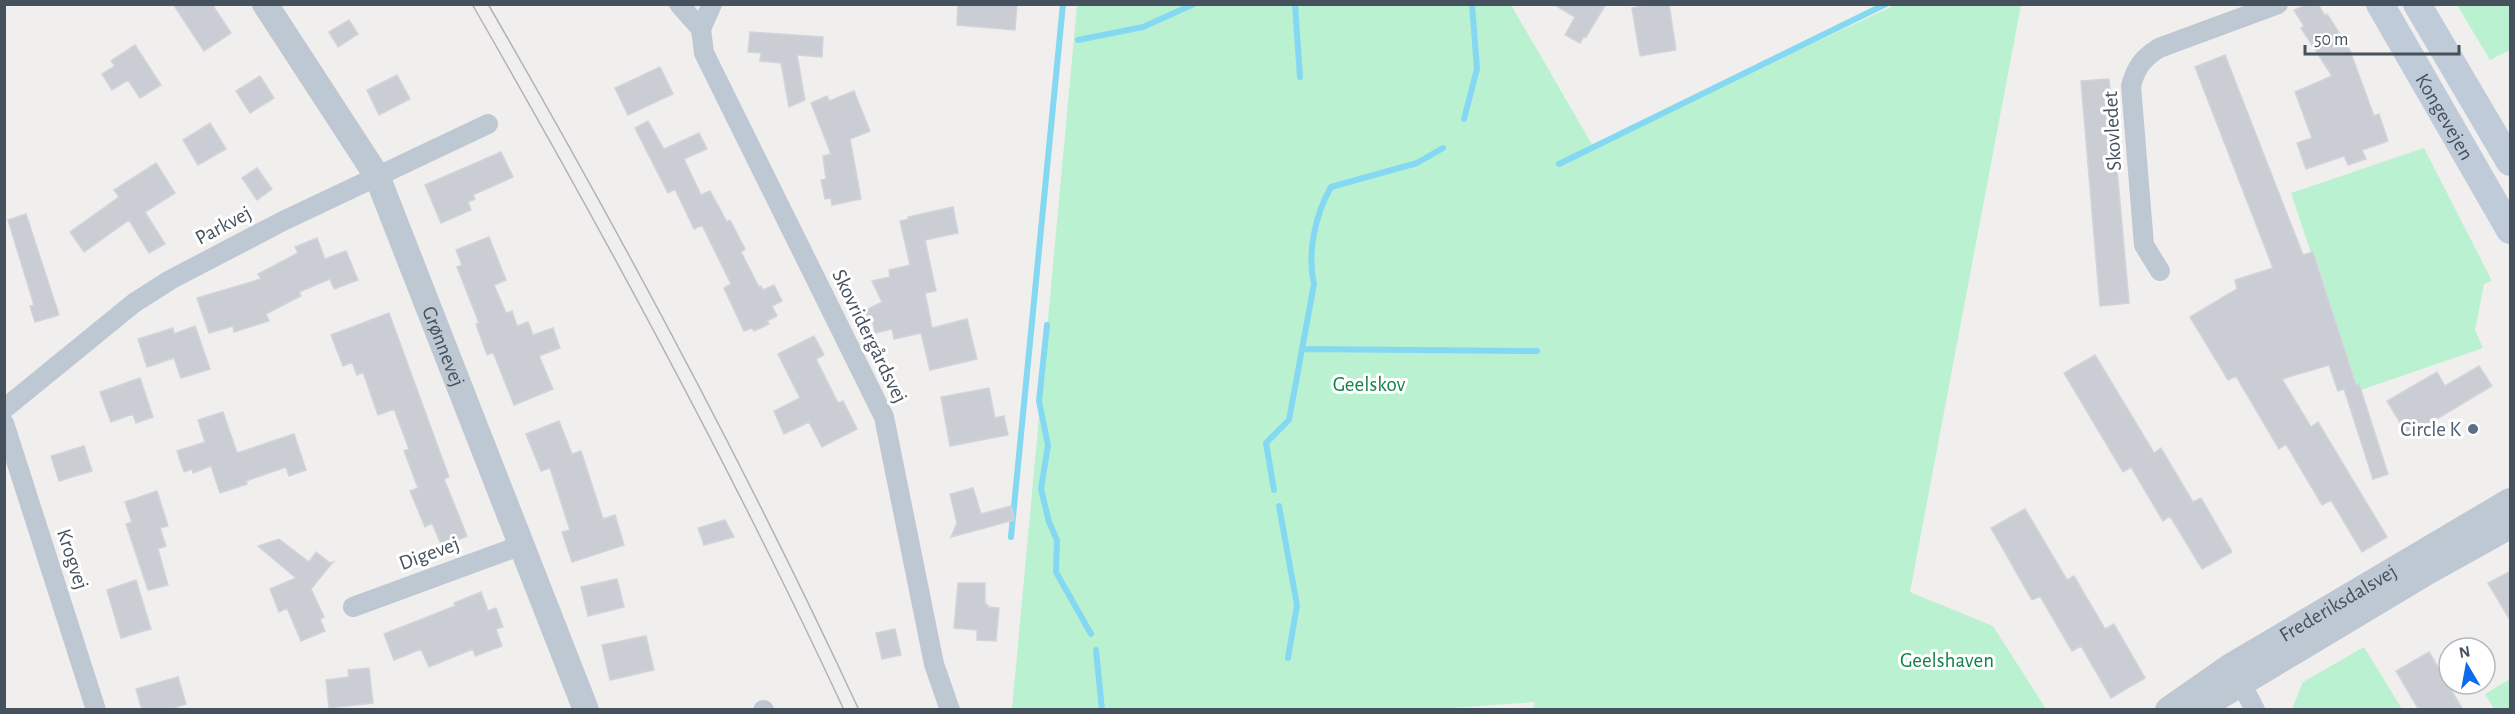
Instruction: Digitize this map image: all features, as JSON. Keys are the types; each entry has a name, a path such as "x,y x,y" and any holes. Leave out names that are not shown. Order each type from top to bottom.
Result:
{"main road":[{"name":"Kongevejen","path":"2380,4 2509,227"},
{"name":"Kongevejen","path":"2417,4 2511,162"}],"street":[{"name":"Grønnevej","path":"265,4 377,176 586,710"},
{"path":"679,4 701,28 712,4"},
{"name":"Skovledet","path":"2160,272 2144,245 2131,86 2135,72 2144,58 2159,48 2278,4"},
{"name":"Skovridergårdsvej","path":"701,28 704,53 884,417 934,664 950,710"},
{"name":"Parkvej","path":"4,409 134,303 170,280 283,221 488,124"},
{"name":"Krogvej","path":"4,423 96,710"},
{"name":"Frederiksdalsvej","path":"2197,710 2237,674 2511,501"},
{"name":"Frederiksdalsvej","path":"2168,710 2511,526"},
{"name":"Digevej","path":"353,607 522,545"},
{"path":"2237,674 2255,710"}],"green space":[{"name":"Geelskov","path":"1077,5 1511,5 1593,146 1895,5 2021,5 1910,592 1993,626 2046,709 1533,709 1535,702 1424,710 1012,709"},
{"path":"2457,5 2510,5 2510,50 2490,60"},
{"path":"2424,148 2492,281 2484,284 2475,330 2483,348 2361,390 2359,384 2356,385 2314,252 2311,253 2291,193"},
{"path":"2364,647 2402,709 2292,709 2303,682"},
{"path":"2510,679 2510,709 2494,709 2486,696 2497,696 2497,687"}],"building":[{"path":"173,4 212,4 231,33 204,51"},
{"path":"958,4 1017,4 1015,30 957,25"},
{"path":"1553,4 1606,4 1580,43 1565,35 1575,17"},
{"path":"1652,4 1669,4 1676,50 1640,56 1632,8"},
{"path":"2309,4 2318,4 2349,48 2374,116 2379,114 2388,141 2362,150 2366,159 2348,165 2344,156 2306,169 2297,143 2312,138 2295,92 2332,76 2301,28 2304,26 2294,10"},
{"path":"349,20 358,34 338,47 329,32"},
{"path":"750,32 823,37 822,57 797,55 805,100 789,107 781,63 760,61 761,53 748,52"},
{"path":"135,45 161,85 140,98 128,80 112,90 102,74 115,66 111,61"},
{"path":"2225,55 2303,255 2313,252 2356,385 2359,384 2388,474 2373,479 2344,389 2338,391 2329,365 2282,379 2311,427 2318,422 2387,537 2362,552 2331,500 2322,505 2286,444 2279,449 2236,376 2228,380 2190,317 2237,289 2235,280 2273,268 2195,67"},
{"path":"660,67 673,94 628,115 615,88"},
{"path":"397,75 410,99 379,115 367,90"},
{"path":"260,76 274,98 250,113 236,91"},
{"path":"2109,79 2129,303 2100,306 2081,81"},
{"path":"854,91 870,131 850,139 861,199 832,205 831,198 825,199 821,180 826,179 823,156 831,154 811,103 827,96 829,101"},
{"path":"648,121 664,149 699,133 707,149 684,159 701,195 710,191 727,222 730,220 745,249 741,252 759,287 761,286 763,290 774,285 782,301 772,306 777,316 767,321 769,324 754,331 752,328 744,331 724,288 731,284 702,225 694,229 675,189 668,193 635,128"},
{"path":"210,123 226,149 198,165 183,140"},
{"path":"501,152 513,177 473,195 475,199 468,202 471,210 441,223 425,185"},
{"path":"156,163 175,193 145,212 165,244 149,253 129,220 84,252 70,232 119,197 114,190"},
{"path":"257,168 272,189 257,200 242,178"},
{"path":"953,207 958,233 925,240 936,291 925,293 932,328 967,319 977,359 930,370 921,333 894,339 892,329 875,333 873,323 864,311 882,302 872,281 890,277 889,270 910,265 900,221 909,219 908,217"},
{"path":"26,214 59,315 35,322 30,306 34,305 8,220"},
{"path":"489,237 506,280 494,285 506,313 512,311 517,326 528,322 533,335 553,328 560,348 539,356 553,389 514,405 493,352 487,355 476,324 479,323 457,267 462,265 456,250"},
{"path":"317,238 325,259 346,251 358,280 334,289 330,279 299,292 301,296 266,314 269,321 234,332 233,326 209,333 197,298 261,279 258,274 298,253 295,247"},
{"path":"389,313 449,477 444,479 467,536 442,547 432,523 425,527 410,491 418,488 404,451 409,449 394,409 378,415 363,372 357,375 352,362 343,366 331,335"},
{"path":"195,326 210,369 181,378 174,358 147,367 138,339 173,328 174,334"},
{"path":"814,336 824,355 816,359 838,403 843,401 857,429 822,447 809,422 784,434 774,411 800,398 778,354"},
{"path":"2095,355 2154,453 2161,448 2193,502 2201,498 2232,552 2202,569 2170,516 2163,521 2131,467 2123,472 2064,373"},
{"path":"2479,366 2492,386 2408,436 2387,401 2437,372 2445,386"},
{"path":"140,378 153,417 136,423 133,414 111,422 100,392"},
{"path":"989,388 995,418 1004,416 1008,435 950,446 941,397"},
{"path":"223,412 237,453 294,434 306,470 289,476 286,467 220,493 211,466 193,473 192,469 184,472 177,451 205,442 198,420"},
{"path":"559,421 572,454 581,451 603,519 615,515 624,545 572,562 562,532 570,530 550,468 541,471 526,434"},
{"path":"84,446 92,471 59,481 51,456"},
{"path":"973,488 981,514 1011,506 1014,520 951,537 957,523 950,494"},
{"path":"157,491 168,526 160,528 166,546 158,549 168,585 148,590 126,524 132,522 125,502"},
{"path":"2025,509 2067,580 2074,576 2105,629 2114,624 2145,678 2111,698 2081,646 2072,651 2040,596 2032,600 1991,528"},
{"path":"725,520 734,537 704,545 698,528"},
{"path":"279,539 309,562 316,552 330,563 333,562 311,589 324,617 320,619 325,631 301,641 287,608 279,612 270,589 296,578 258,546"},
{"path":"2511,571 2511,622 2488,583"},
{"path":"617,579 624,607 588,616 581,587"},
{"path":"136,580 151,629 121,638 107,590"},
{"path":"958,583 985,583 985,604 988,607 999,608 996,641 977,640 977,630 954,628"},
{"path":"481,592 488,611 496,608 503,627 496,629 502,646 475,656 473,649 429,667 421,649 394,660 384,634 455,606 454,603"},
{"path":"895,629 901,655 882,659 876,633"},
{"path":"646,636 654,670 610,680 602,645"},
{"path":"2429,652 2437,666 2437,696 2455,696 2463,710 2419,710 2396,671"},
{"path":"369,668 373,703 329,708 326,680 349,677 348,670"},
{"path":"178,677 186,704 167,710 142,710 136,689"}],"waterway":[{"path":"1011,537 1063,4"},
{"path":"1078,40 1143,27 1194,4"},
{"path":"1295,4 1300,77"},
{"path":"1464,119 1477,69 1472,4"},
{"path":"1559,164 1886,4"},
{"path":"1274,490 1266,443 1289,420 1314,284 1311,260 1314,234 1325,198 1331,187 1417,163 1443,148"},
{"path":"1047,325 1039,401 1048,445 1041,489 1049,522 1057,540 1056,572 1091,634"},
{"path":"1303,349 1537,351"},
{"path":"1279,506 1297,605 1288,658"},
{"path":"1096,650 1102,710"}],"tram line":[{"path":"472,4 666,353 757,530 844,710"},
{"path":"488,4 586,177 681,353 772,530 859,710"}],"place":[{"name":"Circle K","path":"2473,429"}],"park label":[{"name":"Geelshaven","path":"1947,660"}]}
